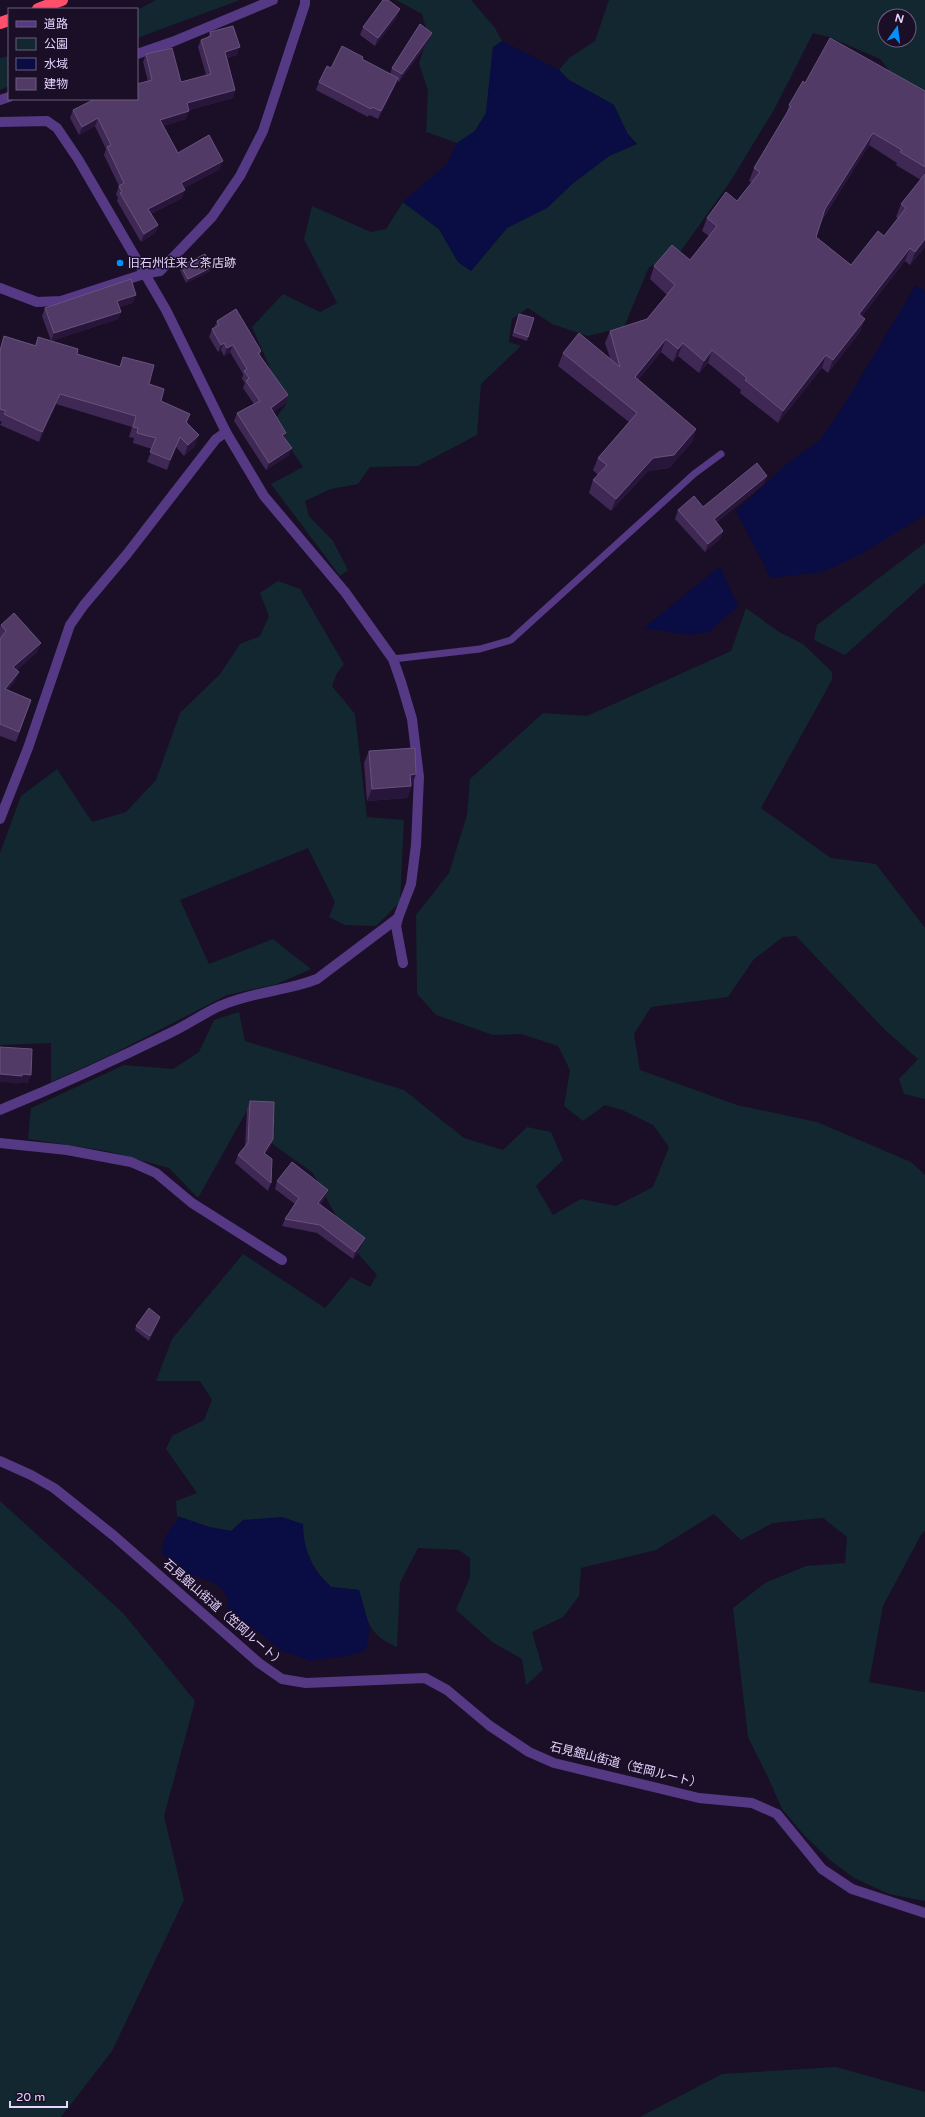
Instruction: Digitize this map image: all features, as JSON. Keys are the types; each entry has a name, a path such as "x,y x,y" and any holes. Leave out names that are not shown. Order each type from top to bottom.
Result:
{"highway":[{"path":"41,8 62,0"}],"street":[{"path":"138,54 172,42 273,0"},
{"path":"0,288 37,302 61,301 144,274 160,272 212,216 240,176 263,131 305,4 304,0"},
{"path":"0,122 47,121 57,128 78,159 166,310 226,432 264,496 344,592 393,659 412,719 419,777 416,844 411,884 396,926 403,963"},
{"path":"0,819 28,748 70,625 84,605 216,439 226,432"},
{"path":"0,1110 81,1076 185,1026 220,1006 259,992 303,984 317,979 398,918"},
{"path":"0,1143 67,1150 131,1162 156,1173 192,1203 282,1260"},
{"name":"石見銀山街道（笠岡ルート）","path":"0,1461 32,1474 54,1488 113,1535 259,1664 282,1679 306,1682 424,1678 447,1690 490,1726 522,1748 554,1763 700,1798 752,1803 777,1814 822,1869 852,1889 925,1913"}],"lane":[{"path":"393,659 480,649 511,640 694,474 721,454"}],"green space":[{"path":"156,0 240,0 138,38 138,9"},
{"path":"396,0 471,0 495,28 502,41 493,48 486,113 475,131 457,143 426,132 428,91 419,63 428,36 422,14"},
{"path":"609,0 925,0 925,101 906,91 880,59 829,37 813,33 775,108 730,182 678,255 649,267 624,327 588,336 552,324 528,308 512,319 509,342 521,346 481,384 477,435 418,466 370,467 358,484 331,489 305,501 309,516 333,541 348,570 340,576 271,484 303,467 273,422 286,404 252,327 283,294 320,312 337,303 304,239 312,206 371,232 386,229 403,202 439,229 458,262 471,271 507,228 547,208 572,184 609,156 637,144 627,133 614,105 569,80 559,70 569,58 595,41"},
{"path":"8,56 8,86 0,90 0,58"},
{"path":"925,543 925,583 845,655 814,640 817,625"},
{"path":"278,581 300,589 344,664 337,673 332,686 355,714 367,817 404,820 400,902 376,926 345,925 329,917 335,902 308,848 180,900 209,964 273,939 311,969 277,984 227,995 111,1055 51,1082 51,1043 0,1045 0,853 21,796 57,769 92,822 126,812 156,780 180,713 220,674 240,644 260,636 269,616 260,593"},
{"path":"746,608 779,632 803,644 832,672 832,680 761,808 831,858 876,864 925,928 925,1099 904,1094 899,1079 918,1059 885,1030 796,936 783,937 754,959 728,997 651,1007 634,1034 640,1070 737,1105 817,1122 911,1162 925,1175 925,1531 922,1533 883,1606 869,1682 925,1692 925,1901 889,1894 854,1878 830,1860 804,1835 782,1809 748,1737 733,1608 765,1583 806,1566 845,1563 847,1537 823,1518 773,1523 741,1540 714,1514 656,1550 581,1568 579,1596 563,1617 532,1632 543,1670 526,1685 522,1659 492,1642 456,1610 470,1577 470,1558 459,1550 418,1548 400,1583 397,1647 379,1637 370,1625 359,1590 331,1587 315,1570 304,1544 209,1527 177,1516 176,1501 197,1493 166,1449 172,1436 204,1420 212,1400 200,1381 156,1381 172,1339 243,1254 325,1308 351,1277 370,1287 377,1275 353,1248 313,1173 271,1143 275,1128 261,1109 250,1105 198,1198 169,1168 107,1151 28,1139 31,1108 124,1065 173,1069 199,1052 214,1020 239,1012 245,1041 404,1090 464,1138 503,1150 527,1127 551,1132 563,1160 536,1186 553,1215 581,1199 616,1206 653,1187 669,1147 653,1125 622,1110 605,1105 583,1121 564,1106 570,1070 558,1046 521,1034 493,1035 436,1015 417,994 416,915 449,873 467,815 470,779 543,713 587,716 731,651"},
{"path":"0,1501 123,1613 195,1701 164,1816 184,1900 112,2051 61,2117 0,2117"},
{"path":"836,2067 925,2092 925,2117 640,2117 722,2074"}],"water":[{"path":"502,41 559,70 569,80 614,105 627,133 637,144 609,156 572,184 547,208 507,228 471,271 458,262 439,229 403,202 447,164 457,143 475,131 486,113 493,47"},
{"path":"916,285 925,291 925,515 861,554 823,572 771,578 736,511 790,461 819,441 841,410"},
{"path":"720,566 738,606 709,632 690,635 644,628"},
{"path":"180,1517 209,1527 231,1531 243,1520 282,1517 303,1524 307,1551 318,1573 331,1587 359,1590 370,1629 366,1650 352,1655 311,1661 282,1651 245,1622 226,1617 228,1605 227,1596 222,1589 207,1580 176,1569 162,1553 165,1538"}],"building":[{"path":"383,0 388,0 400,9 378,38 363,27"},
{"path":"420,24 432,33 402,74 392,68"},
{"path":"233,26 240,47 225,52 235,90 187,103 189,111 160,120 178,153 209,135 223,161 181,183 185,190 148,209 158,225 144,234 120,193 122,192 119,186 124,183 107,147 111,145 98,118 82,127 73,110 93,100 138,100 138,84 152,80 146,54 172,48 181,82 211,74 201,40 211,36 210,32"},
{"path":"830,38 925,91 925,167 900,152 902,150 873,133 825,209 816,237 851,265 878,231 884,236 906,208 901,204 925,174 925,239 915,252 910,248 859,314 865,319 833,360 826,355 783,411 745,380 747,378 712,350 704,361 683,343 678,349 666,339 635,377 696,429 674,455 653,458 616,499 593,480 607,465 598,458 637,413 563,353 579,333 620,367 610,331 647,319 675,285 654,266 672,245 690,260 717,226 707,218 726,192 737,201 760,172 754,168 791,106 789,105 803,81 805,83"},
{"path":"342,46 363,57 362,59 398,78 381,111 372,107 371,109 319,82 327,66 331,68"},
{"path":"205,254 212,267 188,279 181,266"},
{"path":"131,279 136,295 117,301 121,312 54,333 45,308"},
{"path":"236,309 261,351 258,353 288,395 271,408 286,433 282,435 292,448 269,463 237,413 260,401 246,381 249,378 244,371 247,369 233,345 227,348 224,343 221,345 212,329 219,325 217,321"},
{"path":"519,314 534,318 528,337 514,332"},
{"path":"4,336 36,346 38,337 78,349 77,354 120,367 123,357 154,365 149,384 164,389 161,401 190,414 186,422 199,435 188,445 180,437 170,460 150,452 156,438 137,433 138,428 133,427 136,416 60,394 42,432 4,414 6,411 0,409 0,351"},
{"path":"757,463 767,476 714,519 723,531 708,544 678,510 694,496 703,507"},
{"path":"14,613 41,643 13,667 19,672 5,689 31,700 19,732 0,724 0,639 6,631 1,625"},
{"path":"415,748 416,774 410,775 411,786 372,789 369,751"},
{"path":"0,1047 32,1049 31,1075 22,1074 22,1076 0,1074"},
{"path":"250,1101 274,1102 273,1139 264,1153 272,1159 271,1183 238,1155 248,1143"},
{"path":"292,1162 328,1190 318,1203 365,1238 355,1252 320,1225 285,1219 299,1198 277,1181"},
{"path":"149,1308 160,1317 150,1336 136,1326"}],"place":[{"name":"旧石州往来と茶店跡","path":"120,263"}]}
